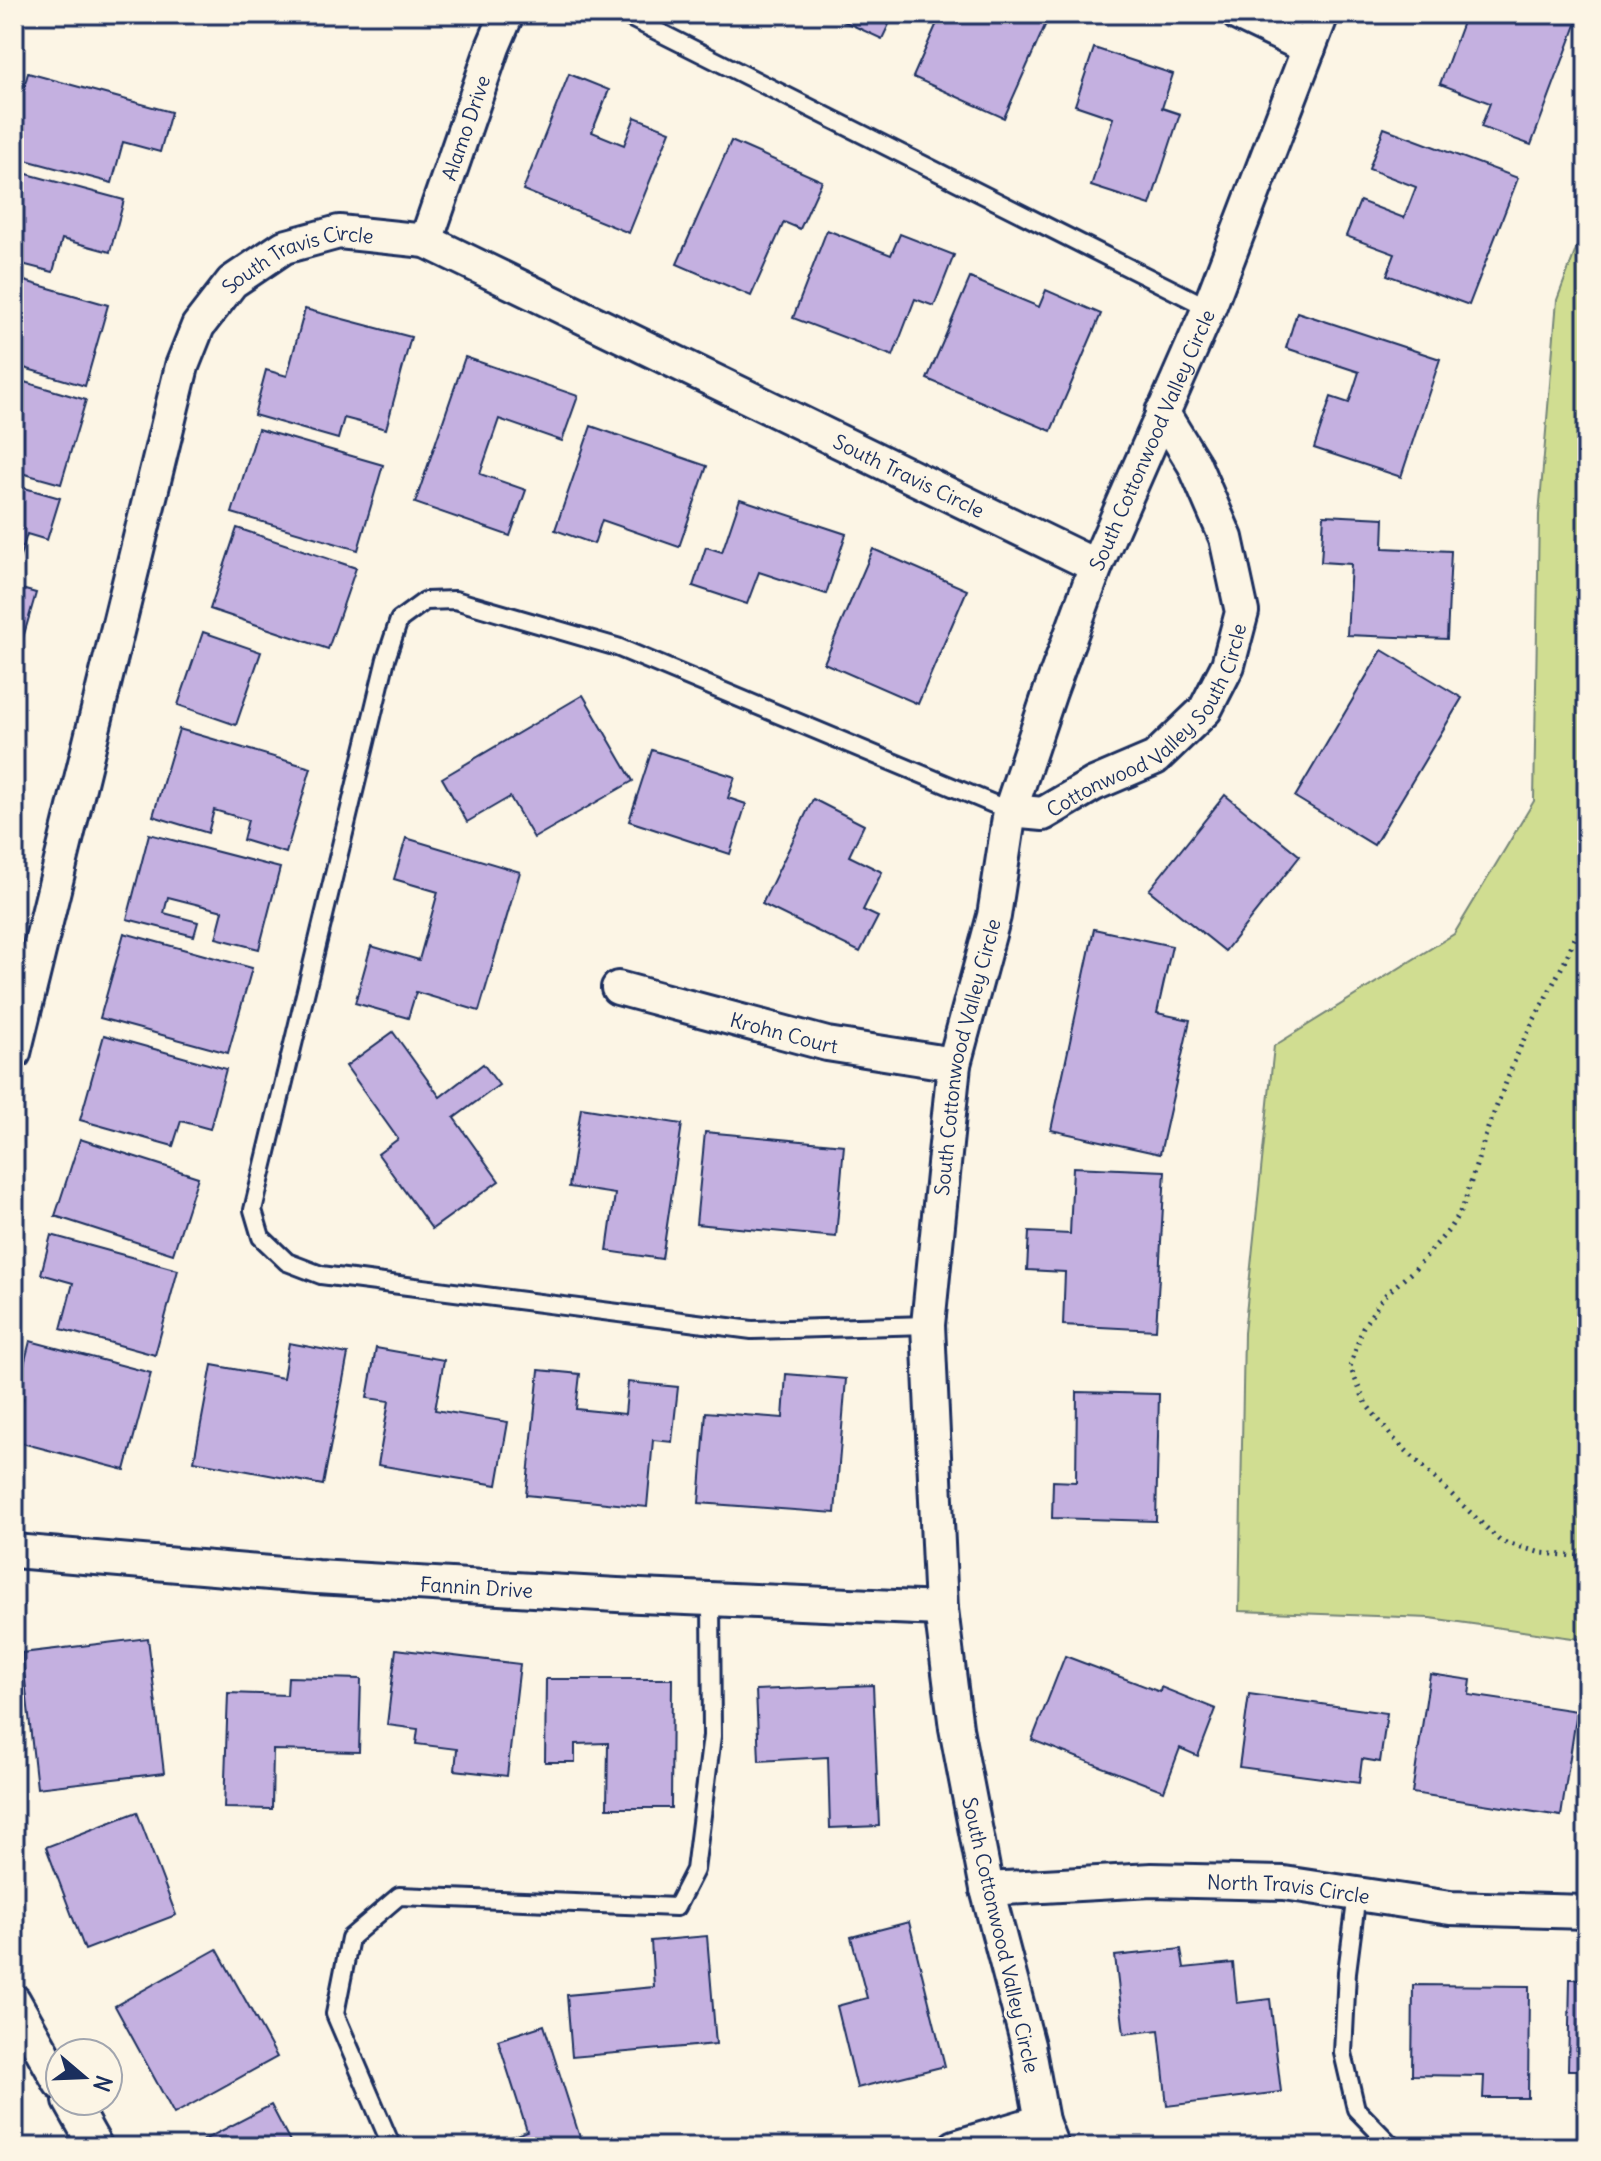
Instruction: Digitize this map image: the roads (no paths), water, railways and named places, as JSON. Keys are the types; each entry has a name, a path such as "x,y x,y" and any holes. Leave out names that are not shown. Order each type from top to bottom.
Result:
{"street":[{"name":"Alamo Drive","path":"426,241 507,14"},
{"path":"1238,14 1309,48"},
{"name":"South Cottonwood Valley Circle","path":"1047,2134 1028,2045 987,1889 956,1728 941,1609 928,1325 954,1064 994,916 1010,811 1096,566 1209,308 1322,14"},
{"name":"South Travis Circle","path":"14,1053 182,366 198,326 232,282 284,247 339,232 426,241 1096,566"},
{"name":"Cottonwood Valley South Circle","path":"1010,811 1043,814 1094,784 1155,758 1205,710 1228,665 1242,612 1226,538 1194,464 1162,412"},
{"name":"Krohn Court","path":"618,988 827,1044 954,1064"},
{"name":"Fannin Drive","path":"14,1551 317,1577 941,1609"},
{"name":"North Travis Circle","path":"987,1889 1152,1880 1284,1883 1450,1908 1587,1912"},
{"path":"14,2001 44,2054"},
{"path":"79,2117 96,2147"},
{"path":"955,2147 1047,2134"}],"lane":[{"path":"623,14 1209,308"},
{"path":"928,1325 752,1330 321,1275 287,1262 261,1237 253,1210 386,659 399,620 425,601 455,600 617,647 1010,811"},
{"path":"392,2147 335,2014 350,1938 399,1896 676,1907 695,1870 712,1736 711,1599"},
{"path":"1357,1894 1347,1972 1343,2053 1356,2109 1393,2147"}]}
